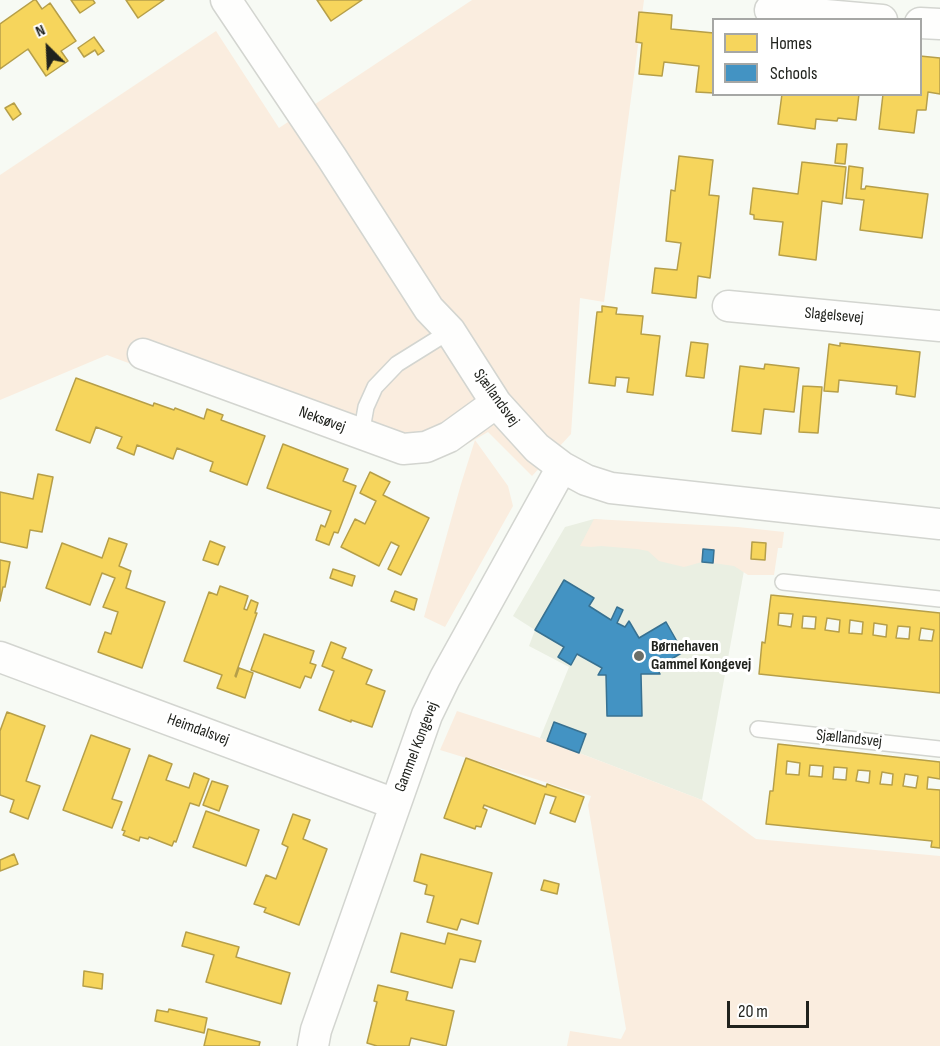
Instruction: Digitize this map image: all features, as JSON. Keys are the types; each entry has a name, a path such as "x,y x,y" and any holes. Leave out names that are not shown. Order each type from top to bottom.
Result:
{"street":[{"name":"Sjællandsvej","path":"226,0 338,167 429,309 450,331 496,403 537,448 562,467 586,480 611,488 940,524"},
{"path":"770,10 860,18"},
{"path":"922,23 940,24"},
{"name":"Slagelsevej","path":"728,306 940,326"},
{"name":"Neksøvej","path":"142,354 403,449 426,447 449,437 496,403"},
{"name":"Gammel Kongevej","path":"313,1046 316,1030 427,715 562,467"},
{"name":"Heimdalsvej","path":"0,657 396,804"}],"lane":[{"path":"361,435 366,407 375,387 397,364 450,331"},
{"path":"783,582 940,599"},
{"name":"Sjællandsvej","path":"758,729 940,749"}],"shaded area":[{"path":"472,0 644,0 604,302 580,298 571,434 532,476 488,432 450,454 428,463 401,465 107,355 0,400 0,175 216,31 279,128"},
{"path":"475,440 508,486 513,506 445,627 424,617"},
{"name":"Børnehaven Gammel Kongevej","path":"594,519 750,538 702,800 540,738 569,667 529,646 535,630 513,616 565,527"},
{"path":"594,519 738,527 784,532 782,548 778,548 774,575 748,575 734,566 713,563 714,550 703,549 702,562 684,567 659,561 648,551 580,546"},
{"path":"457,711 540,738 702,800 756,839 940,856 940,1046 567,1046 570,1031 621,1039 626,1029 588,805 591,796 440,750"}],"building: Homes":[{"path":"34,0 42,9 50,3 76,41 61,51 68,61 46,76 28,49 0,69 0,24"},
{"path":"71,0 93,0 95,3 80,13"},
{"path":"126,0 164,0 138,18"},
{"path":"317,0 362,0 331,21"},
{"path":"639,12 672,15 671,29 712,33 712,93 696,92 699,66 664,62 662,76 639,74 642,43 636,42"},
{"path":"94,37 104,51 98,55 95,50 84,57 78,48"},
{"path":"922,56 940,58 940,94 928,92 926,110 917,110 914,133 879,129 883,96 922,96"},
{"path":"782,96 859,96 856,120 816,119 815,129 778,124"},
{"path":"14,103 21,114 13,120 5,108"},
{"path":"837,144 847,144 845,164 835,163"},
{"path":"679,156 713,160 709,195 719,196 710,278 698,276 696,298 652,293 655,268 677,270 681,243 666,241 671,190 675,191"},
{"path":"802,162 846,167 842,204 822,201 816,260 779,255 783,222 754,219 754,215 750,214 753,188 798,194"},
{"path":"849,166 863,168 861,189 865,189 866,186 928,194 922,238 860,230 864,200 846,198"},
{"path":"602,306 617,308 616,314 643,316 641,334 660,336 653,395 627,392 629,378 616,377 615,386 589,383 597,312 602,312"},
{"path":"691,342 708,344 704,378 686,376"},
{"path":"840,343 920,352 915,397 896,394 897,386 839,380 838,392 824,391 829,344 840,346"},
{"path":"765,364 799,368 794,412 764,409 761,434 732,431 740,366 764,369"},
{"path":"76,378 153,406 154,403 174,410 175,408 204,419 207,409 223,415 221,420 265,436 247,485 210,471 213,462 177,448 173,459 137,445 134,455 117,448 122,437 96,427 90,443 56,430"},
{"path":"803,386 822,387 818,433 799,432"},
{"path":"283,444 348,469 343,481 356,486 338,533 334,532 329,545 316,540 321,525 325,527 331,511 267,488"},
{"path":"370,472 390,482 383,495 429,518 401,575 388,569 399,546 391,542 379,566 341,547 355,519 365,524 376,501 360,493"},
{"path":"38,474 53,477 42,532 30,530 27,548 0,542 0,492 33,499"},
{"path":"109,538 127,544 119,566 131,571 126,588 165,602 142,668 98,652 105,632 111,634 118,612 103,607 115,578 102,573 90,605 46,588 62,543 102,558"},
{"path":"210,541 225,547 218,565 203,560"},
{"path":"752,542 766,543 765,560 751,559"},
{"path":"0,560 10,562 0,601"},
{"path":"333,569 355,576 352,586 330,578"},
{"path":"220,586 248,596 244,609 247,610 251,600 258,603 255,613 257,613 235,676 239,668 253,673 245,698 217,688 222,675 184,661 209,592 217,595"},
{"path":"395,591 417,599 414,610 391,601"},
{"path":"771,595 940,613 940,693 759,674 762,642 765,643","holes":["779,613 793,614 791,627 778,625","803,616 816,617 815,629 802,628","827,618 840,620 839,632 825,630","850,620 863,622 862,634 849,633","874,623 887,625 886,637 873,635","898,626 910,627 909,639 896,638","921,628 934,630 932,641 919,640"]},
{"path":"264,634 314,651 310,663 316,665 311,678 305,676 300,688 251,670"},
{"path":"331,642 346,648 342,658 372,670 366,684 385,691 372,727 319,710 334,671 322,666"},
{"path":"7,712 45,726 26,781 40,786 28,819 10,812 14,800 0,795 0,731"},
{"path":"91,735 130,749 112,799 122,802 112,828 63,810"},
{"path":"778,744 940,762 940,779 928,777 927,789 940,790 940,848 931,847 932,841 766,824 770,791 773,791","holes":["787,761 800,763 799,775 786,774","810,765 823,766 822,777 809,776","834,767 847,768 846,780 833,779","858,770 870,771 869,783 856,781","882,772 893,774 892,785 880,784","905,774 918,776 916,788 903,786"]},
{"path":"149,755 172,764 166,780 189,788 194,773 209,779 199,806 190,803 176,842 174,841 172,846 149,837 148,839 140,837 139,841 123,835 125,831 122,830"},
{"path":"466,758 546,787 547,784 584,797 575,822 550,813 556,797 545,794 535,824 484,805 483,808 487,810 481,827 476,826 475,829 444,818"},
{"path":"212,781 228,786 219,811 203,805"},
{"path":"206,811 259,830 246,866 193,847"},
{"path":"293,814 310,820 303,839 327,849 299,925 264,912 266,908 254,904 266,875 276,879 288,847 282,844"},
{"path":"14,854 18,864 0,871 0,860"},
{"path":"421,854 492,873 478,924 461,919 457,930 427,922 434,896 425,894 427,885 414,881"},
{"path":"544,880 559,884 557,894 541,890"},
{"path":"186,932 239,947 236,957 290,973 281,1004 206,982 214,955 182,946"},
{"path":"401,933 445,944 448,933 481,941 475,962 460,959 452,988 391,972"},
{"path":"84,971 103,974 102,989 83,986"},
{"path":"378,985 408,992 406,1000 454,1011 446,1046 411,1038 409,1046 377,1046 367,1043 377,1002 374,1001"},
{"path":"169,1009 207,1018 204,1033 155,1021 157,1010 168,1012"},
{"path":"208,1029 260,1042 259,1046 204,1046"}],"building: Schools":[{"path":"703,549 714,550 713,563 702,562"},
{"path":"564,580 594,598 589,606 611,620 617,607 623,610 617,623 625,627 629,621 639,638 666,622 683,652 657,668 660,674 641,674 642,716 607,716 606,675 598,675 602,668 577,654 571,665 558,657 564,647 535,630"},
{"path":"554,722 586,734 579,753 547,741"}],"place":[{"name":"Børnehaven Gammel Kongevej","path":"639,656"}]}
